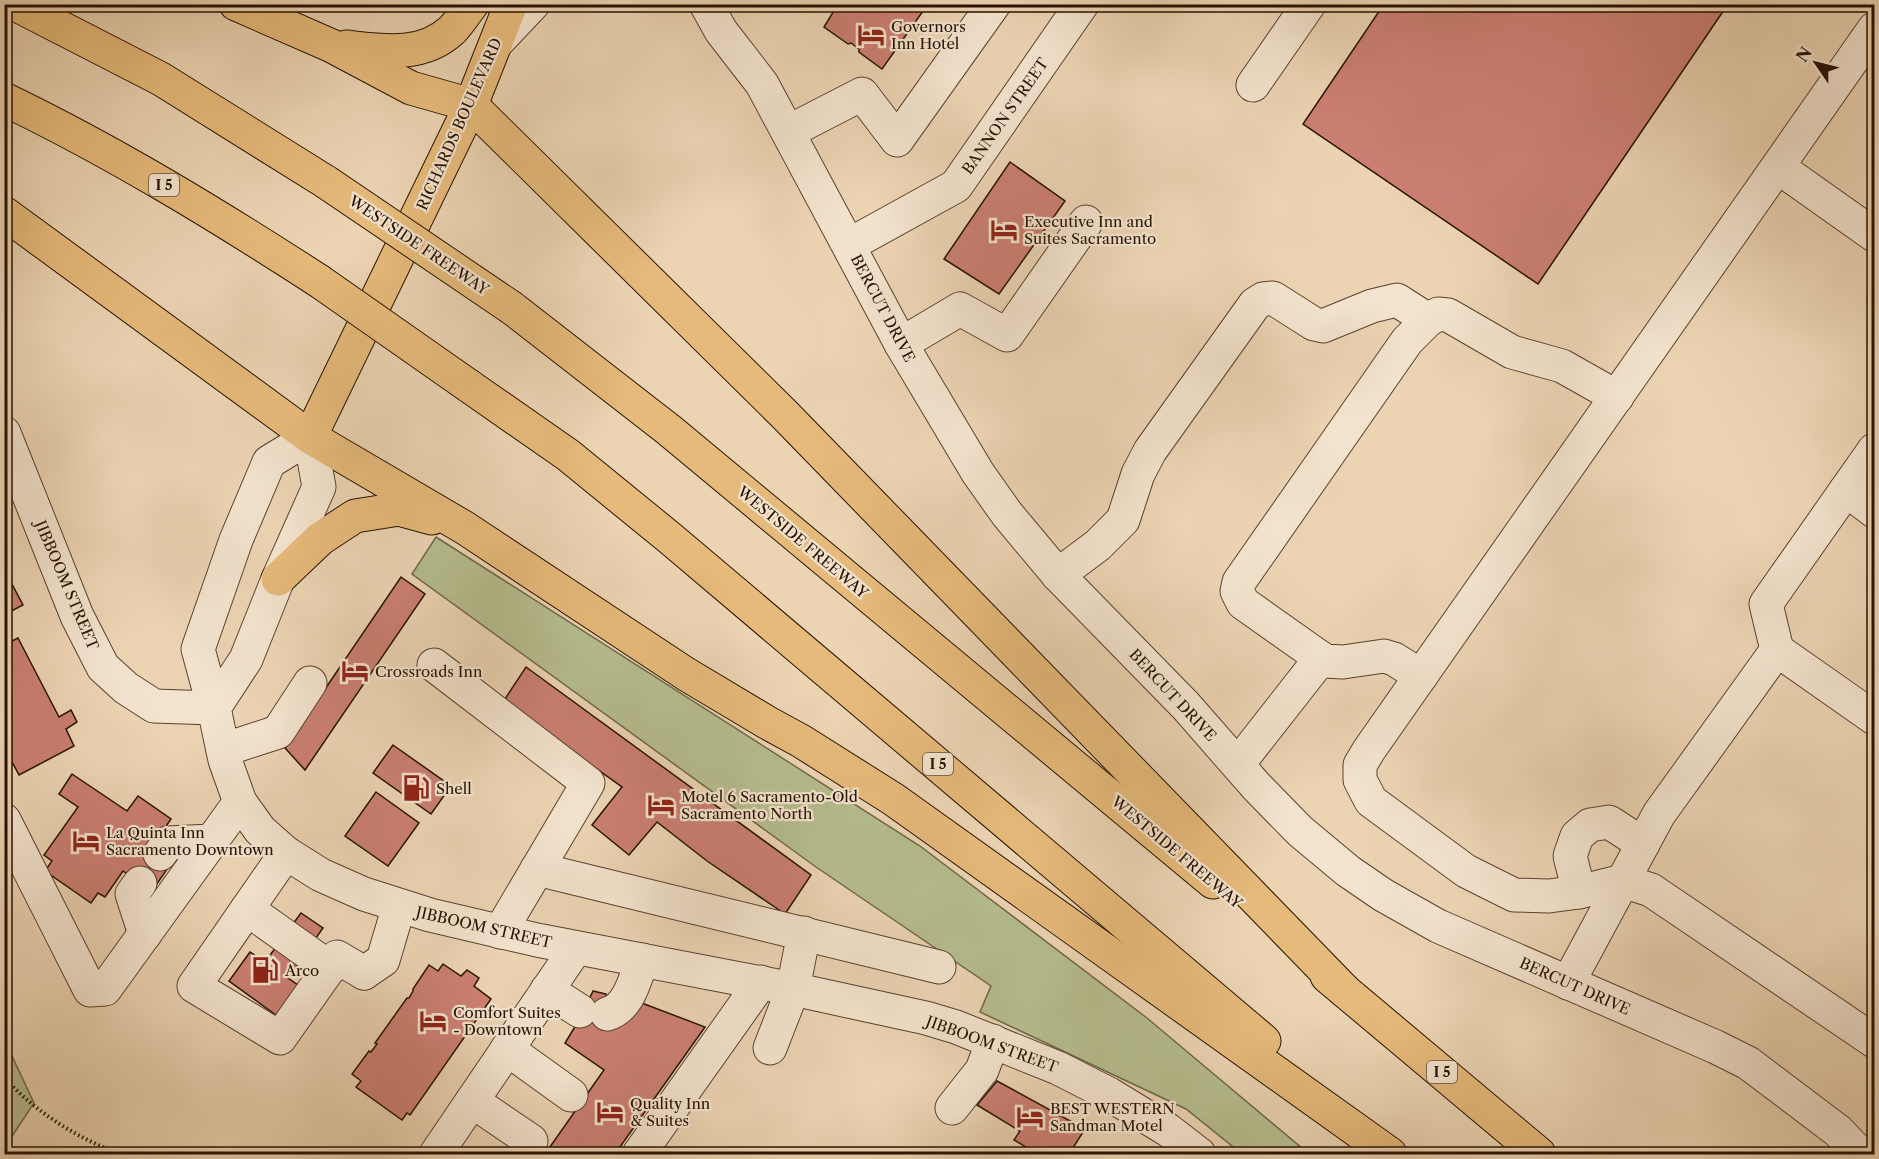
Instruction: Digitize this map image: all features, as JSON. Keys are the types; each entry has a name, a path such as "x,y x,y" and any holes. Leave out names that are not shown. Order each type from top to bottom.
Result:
{"main road":[{"name":"WESTSIDE FREEWAY","path":"15,4 161,79 326,182 512,308 669,430 1344,990 1539,1155"},
{"path":"236,4 332,46 411,88 471,105 785,415 1344,990"},
{"path":"332,46 393,51 414,50 431,44 452,30 472,4"},
{"name":"RICHARDS BOULEVARD","path":"310,436 471,105 512,4"},
{"name":"I 5","path":"4,99 121,160 210,211 318,281 568,455 1071,876 1397,1155"},
{"path":"4,213 310,436 465,528 686,674 801,741 893,799 1390,1155"},
{"path":"278,579 320,538 354,516 399,508 465,528"}],"street":[{"path":"498,42 533,4"},
{"path":"788,132 862,94 897,140 994,4"},
{"name":"BANNON STREET","path":"849,245 956,186 1083,4"},
{"path":"1253,85 1309,4"},
{"name":"BERCUT DRIVE","path":"714,8 721,31 762,84 901,344 978,473 1007,514 1058,575 1186,706 1256,786 1300,831 1348,871 1383,895 1438,926 1748,1063 1838,1131 1860,1155"},
{"path":"1875,29 1360,765 1360,780 1371,801 1466,871 1514,895 1550,896 1579,892 1623,881 1652,890 1875,1041"},
{"path":"1778,166 1875,235"},
{"path":"901,344 960,309 1007,335 1086,222"},
{"path":"1058,575 1098,545 1123,520 1138,474 1150,451 1255,304 1263,299 1273,298 1314,324 1323,326 1372,306 1397,300 1428,320"},
{"path":"1421,676 1394,659 1384,656 1343,662 1325,661 1243,603 1237,591 1239,582 1407,341 1428,320 1438,314 1448,315 1512,352 1562,366 1617,397"},
{"name":"JIBBOOM STREET","path":"4,433 77,616 103,668 126,688 154,706 214,708 240,802 260,830 286,853 321,875 390,903 500,932 761,982 926,1018 993,1041 1058,1068 1109,1094 1168,1130 1199,1155"},
{"path":"310,436 319,487 246,659 214,708 198,649 231,552 269,462 310,436"},
{"path":"1875,450 1766,604 1777,650 1875,718"},
{"path":"1846,490 1875,511"},
{"path":"1568,983 1659,814 1777,650"},
{"path":"1238,764 1321,658"},
{"path":"434,665 588,783 500,932"},
{"path":"224,750 278,732 310,683"},
{"path":"4,820 90,990 105,989 240,802"},
{"path":"1579,892 1570,856 1576,836 1590,825 1609,822 1643,844"},
{"path":"160,854 168,843 212,842"},
{"path":"286,853 194,986 280,1038 337,957 364,973 359,955 390,903"},
{"path":"537,869 939,967"},
{"path":"140,883 132,894 145,934"},
{"path":"247,909 330,968"},
{"path":"770,1048 794,989 804,933"},
{"path":"436,1155 576,948"},
{"path":"547,990 594,1012 614,1012 624,1003 642,960"},
{"path":"639,1155 761,982"},
{"path":"952,1108 982,1070 993,1041"},
{"path":"507,1049 571,1095"},
{"path":"472,1101 531,1141"}],"path":[{"path":"4,1077 56,1122 79,1136 120,1155"}],"green space":[{"path":"436,537 920,846 1147,1018 1309,1154 1242,1154 1186,1109 980,1012 991,986 816,867 412,574"},
{"path":"4,1039 34,1103 5,1147 4,1147"}],"building":[{"name":"Governors Inn Hotel","path":"838,4 928,4 882,69 851,43 848,44 824,27"},
{"path":"1384,4 1723,4 1726,7 1538,284 1303,124"},
{"name":"Executive Inn and Suites Sacramento","path":"1010,162 1065,201 999,294 944,259"},
{"path":"4,569 23,605 4,615"},
{"name":"Crossroads Inn","path":"401,577 425,594 305,770 285,748"},
{"path":"18,638 59,717 71,710 77,722 66,729 74,746 19,775 4,747 4,645"},
{"name":"Motel 6 Sacramento-Old Sacramento North","path":"526,667 811,875 785,914 707,861 657,822 629,855 592,825 622,787 503,702"},
{"path":"393,745 451,786 431,814 373,773"},
{"path":"72,774 127,811 138,796 171,819 151,848 172,862 152,891 123,871 105,897 98,893 91,903 45,871 52,861 44,855 78,807 59,794"},
{"path":"376,792 419,823 388,866 345,836"},
{"name":"Arco","path":"301,913 323,928 288,978 305,990 284,1021 229,981 250,952 265,962"},
{"name":"Comfort Suites - Downtown","path":"443,964 461,976 467,970 479,978 474,986 491,999 410,1115 407,1113 402,1120 356,1087 361,1081 352,1074 377,1044 375,1043 409,998 429,965 438,971"},
{"path":"593,991 606,994 607,1024 579,1020"},
{"name":"Quality Inn & Suites","path":"639,1002 705,1027 615,1154 545,1154 604,1070 565,1043 579,1020 607,1024"},
{"name":"BEST WESTERN Sandman Motel","path":"997,1081 1085,1129 1069,1154 1029,1154 1031,1150 1014,1140 1020,1131 977,1105"}],"place":[{"name":"Governors Inn Hotel","path":"871,35"},
{"name":"Executive Inn and Suites Sacramento","path":"1004,230"},
{"name":"Crossroads Inn","path":"355,671"},
{"name":"Shell","path":"416,788"},
{"name":"Motel 6 Sacramento-Old Sacramento North","path":"661,805"},
{"name":"La Quinta Inn Sacramento Downtown","path":"86,841"},
{"name":"Arco","path":"265,970"},
{"name":"Comfort Suites - Downtown","path":"433,1021"},
{"name":"Quality Inn & Suites","path":"610,1112"},
{"name":"BEST WESTERN Sandman Motel","path":"1030,1117"}]}
